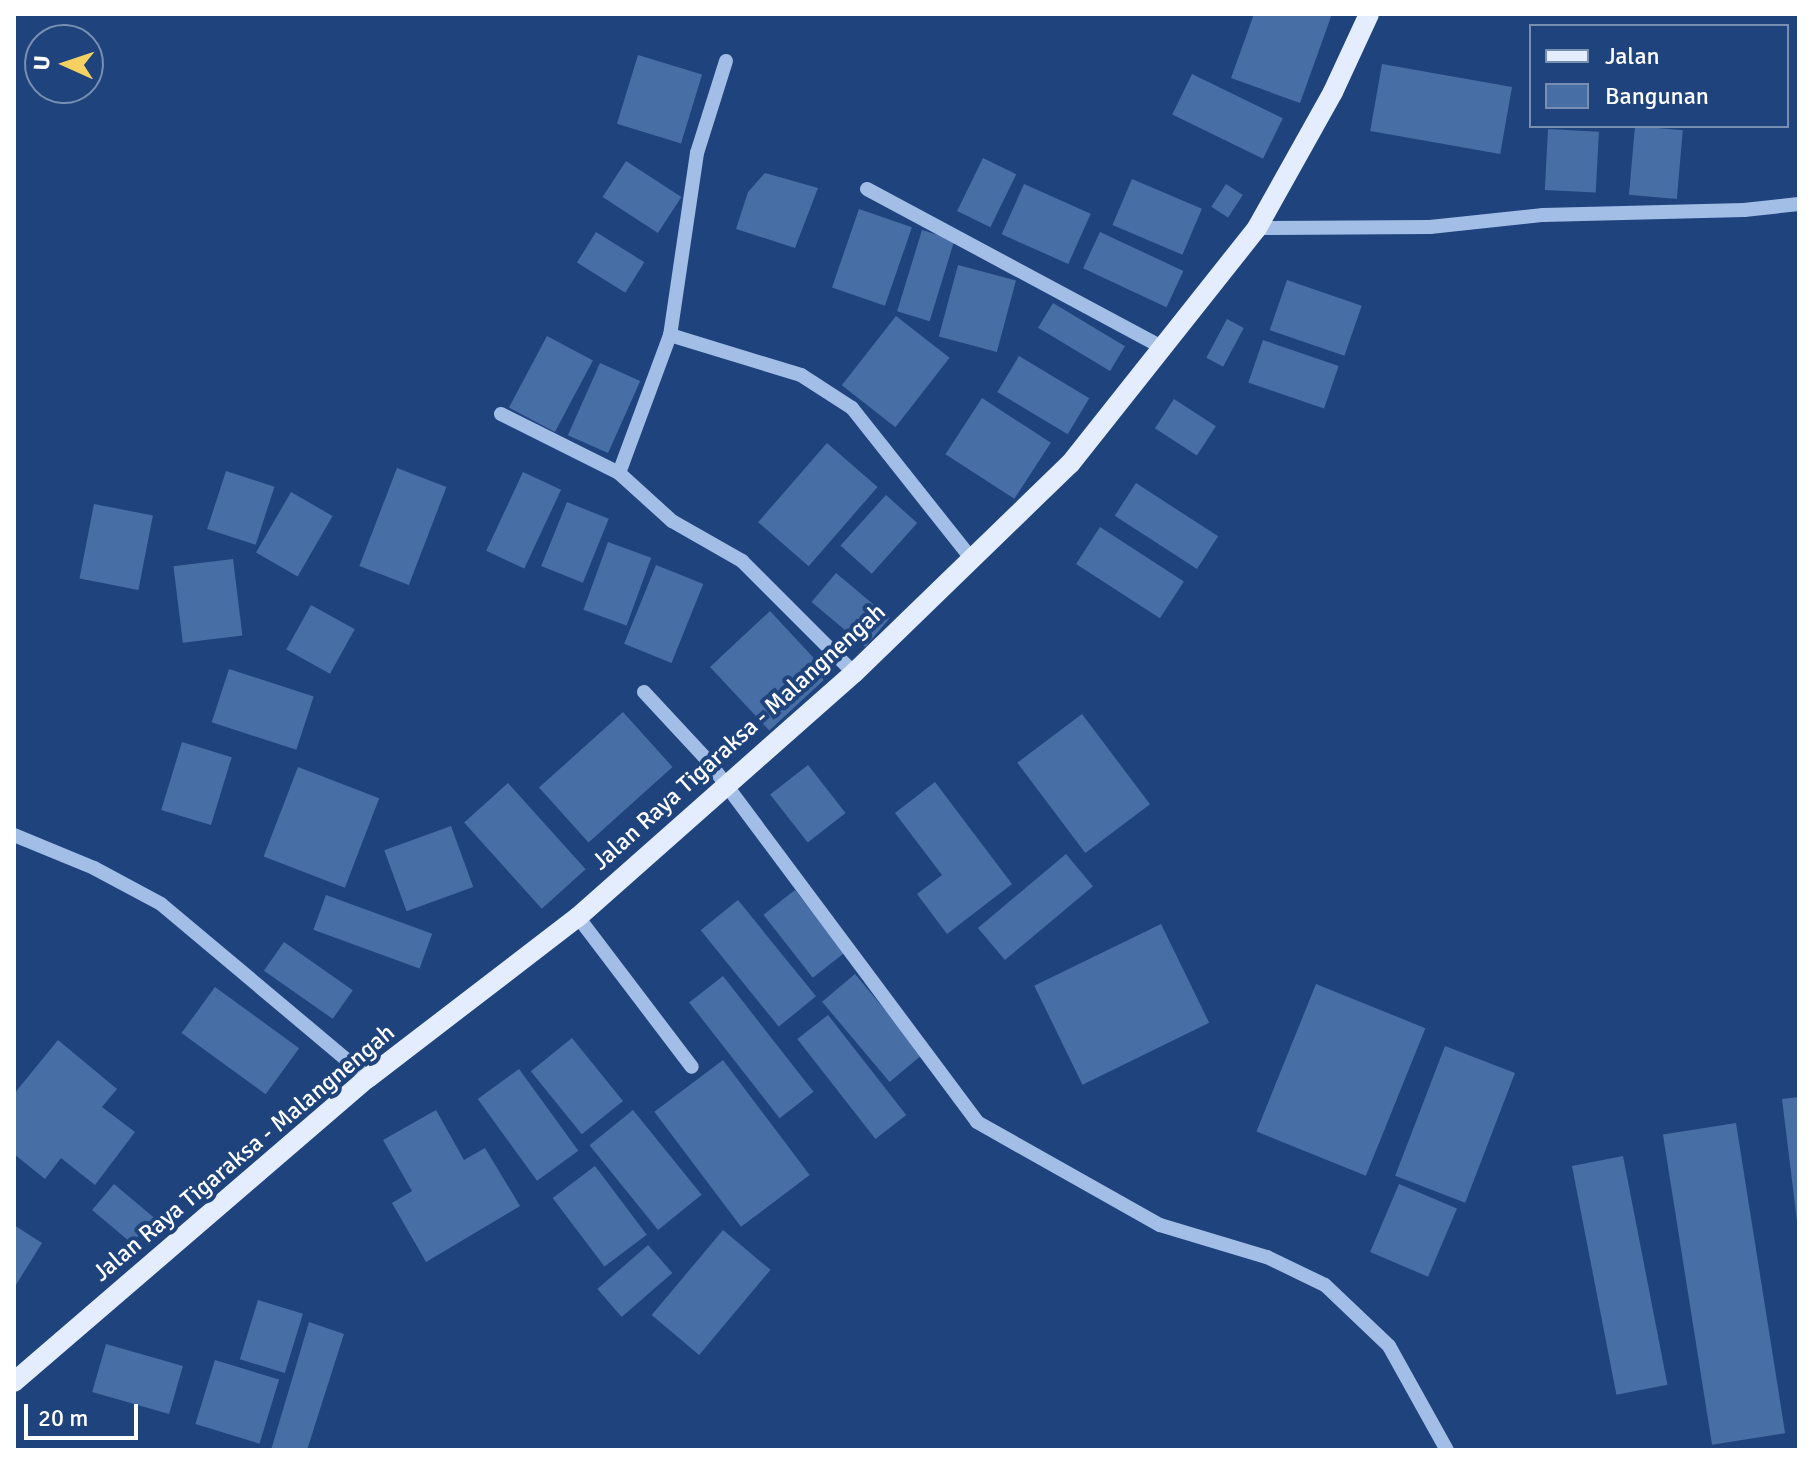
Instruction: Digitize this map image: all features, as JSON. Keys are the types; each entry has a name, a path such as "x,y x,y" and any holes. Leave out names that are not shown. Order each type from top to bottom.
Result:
{"main road":[{"name":"Jalan Raya Tigaraksa - Malangnengah","path":"14,1382 368,1078 578,917 854,673 1070,464 1165,349 1257,228 1333,92 1369,14"}],"street":[{"path":"619,473 670,335 697,153 726,61"},
{"path":"867,189 1165,349"},
{"path":"1257,228 1417,227 1799,204"},
{"path":"670,335 801,375 852,408 971,558"},
{"path":"501,414 619,473 672,521 742,561 854,673"},
{"path":"644,692 726,785 977,1122 1160,1225 1267,1257 1325,1285 1389,1346 1418,1389 1447,1450"},
{"path":"14,835 94,868 161,904 368,1078"},
{"path":"578,917 692,1067"}],"building":[{"path":"1254,14 1332,14 1300,103 1231,78"},
{"path":"638,55 702,75 681,143 617,124"},
{"path":"1382,64 1512,87 1500,154 1370,131"},
{"path":"1192,74 1283,118 1263,159 1172,114"},
{"path":"1635,128 1683,130 1677,199 1629,195"},
{"path":"1548,129 1599,132 1596,193 1545,190"},
{"path":"983,158 1016,174 990,227 957,211"},
{"path":"626,161 681,197 658,233 603,197"},
{"path":"765,173 818,188 795,248 736,229 748,192"},
{"path":"1132,179 1202,209 1182,255 1112,225"},
{"path":"1024,184 1091,214 1068,264 1002,234"},
{"path":"1226,184 1243,195 1228,218 1211,207"},
{"path":"859,209 912,227 885,306 832,287"},
{"path":"922,230 955,240 930,321 897,311"},
{"path":"596,232 644,262 625,293 577,263"},
{"path":"1100,232 1183,271 1166,307 1083,268"},
{"path":"958,265 1016,281 997,352 939,336"},
{"path":"1287,280 1362,306 1344,356 1270,330"},
{"path":"1053,303 1125,346 1110,371 1038,328"},
{"path":"896,316 950,358 895,427 842,385"},
{"path":"1227,319 1244,328 1223,367 1206,358"},
{"path":"547,336 593,360 555,432 509,408"},
{"path":"1263,340 1339,366 1324,409 1248,383"},
{"path":"1019,356 1089,398 1068,434 997,392"},
{"path":"600,363 640,381 608,453 568,435"},
{"path":"982,398 1051,443 1014,499 946,454"},
{"path":"1174,399 1216,426 1197,456 1155,428"},
{"path":"827,443 878,487 809,566 758,522"},
{"path":"397,468 446,487 409,585 359,566"},
{"path":"226,471 275,487 256,545 207,529"},
{"path":"523,472 561,490 524,569 486,551"},
{"path":"1136,483 1218,536 1197,569 1115,516"},
{"path":"291,492 333,516 298,577 256,553"},
{"path":"886,495 917,523 872,574 840,546"},
{"path":"567,502 609,519 583,583 541,566"},
{"path":"94,504 153,515 138,590 79,579"},
{"path":"1100,527 1184,581 1160,618 1076,564"},
{"path":"608,542 651,558 627,625 583,610"},
{"path":"233,559 242,635 183,643 173,566"},
{"path":"656,565 703,584 671,663 624,644"},
{"path":"836,573 890,618 865,647 812,602"},
{"path":"311,605 355,629 330,674 286,650"},
{"path":"770,611 829,675 769,731 710,667"},
{"path":"229,669 314,697 296,750 212,722"},
{"path":"623,712 673,767 589,843 539,788"},
{"path":"1082,714 1150,804 1085,853 1017,763"},
{"path":"182,742 232,757 211,825 161,810"},
{"path":"808,765 846,813 808,843 770,795"},
{"path":"298,767 379,798 345,888 264,857"},
{"path":"935,782 1012,884 947,934 917,894 942,875 895,813"},
{"path":"508,783 586,869 542,909 464,822"},
{"path":"451,826 473,887 407,911 384,850"},
{"path":"1066,854 1093,886 1005,960 978,928"},
{"path":"795,890 844,953 813,978 763,915"},
{"path":"326,895 432,934 420,968 313,930"},
{"path":"738,900 816,996 779,1027 701,930"},
{"path":"1161,924 1209,1023 1082,1085 1034,986"},
{"path":"284,942 353,990 333,1019 264,971"},
{"path":"855,974 922,1054 890,1082 822,1002"},
{"path":"723,976 814,1092 780,1118 689,1002"},
{"path":"1316,984 1425,1028 1366,1176 1256,1131"},
{"path":"215,987 299,1048 266,1094 181,1033"},
{"path":"828,1015 906,1115 875,1139 797,1039"},
{"path":"572,1038 623,1101 582,1134 531,1071"},
{"path":"58,1040 117,1089 102,1107 135,1132 95,1185 61,1158 45,1179 14,1154 14,1094"},
{"path":"1445,1046 1515,1073 1465,1203 1395,1176"},
{"path":"723,1060 810,1175 741,1227 654,1112"},
{"path":"519,1069 578,1151 537,1181 478,1099"},
{"path":"1799,1097 1799,1221 1797,1221 1782,1099"},
{"path":"436,1110 464,1160 485,1148 520,1206 426,1262 392,1203 412,1191 383,1140"},
{"path":"633,1110 702,1195 658,1230 589,1145"},
{"path":"1736,1123 1785,1433 1712,1445 1663,1135"},
{"path":"1623,1156 1667,1385 1616,1395 1572,1166"},
{"path":"595,1166 647,1235 604,1267 553,1198"},
{"path":"114,1184 154,1217 132,1243 92,1210"},
{"path":"1399,1184 1457,1209 1428,1277 1370,1252"},
{"path":"14,1225 42,1243 14,1288"},
{"path":"723,1230 770,1270 699,1355 652,1315"},
{"path":"648,1245 672,1273 622,1317 597,1289"},
{"path":"258,1300 303,1314 285,1373 240,1359"},
{"path":"309,1322 344,1334 307,1450 271,1450"},
{"path":"106,1344 183,1366 169,1414 92,1392"},
{"path":"215,1360 279,1380 259,1444 195,1424"}]}
